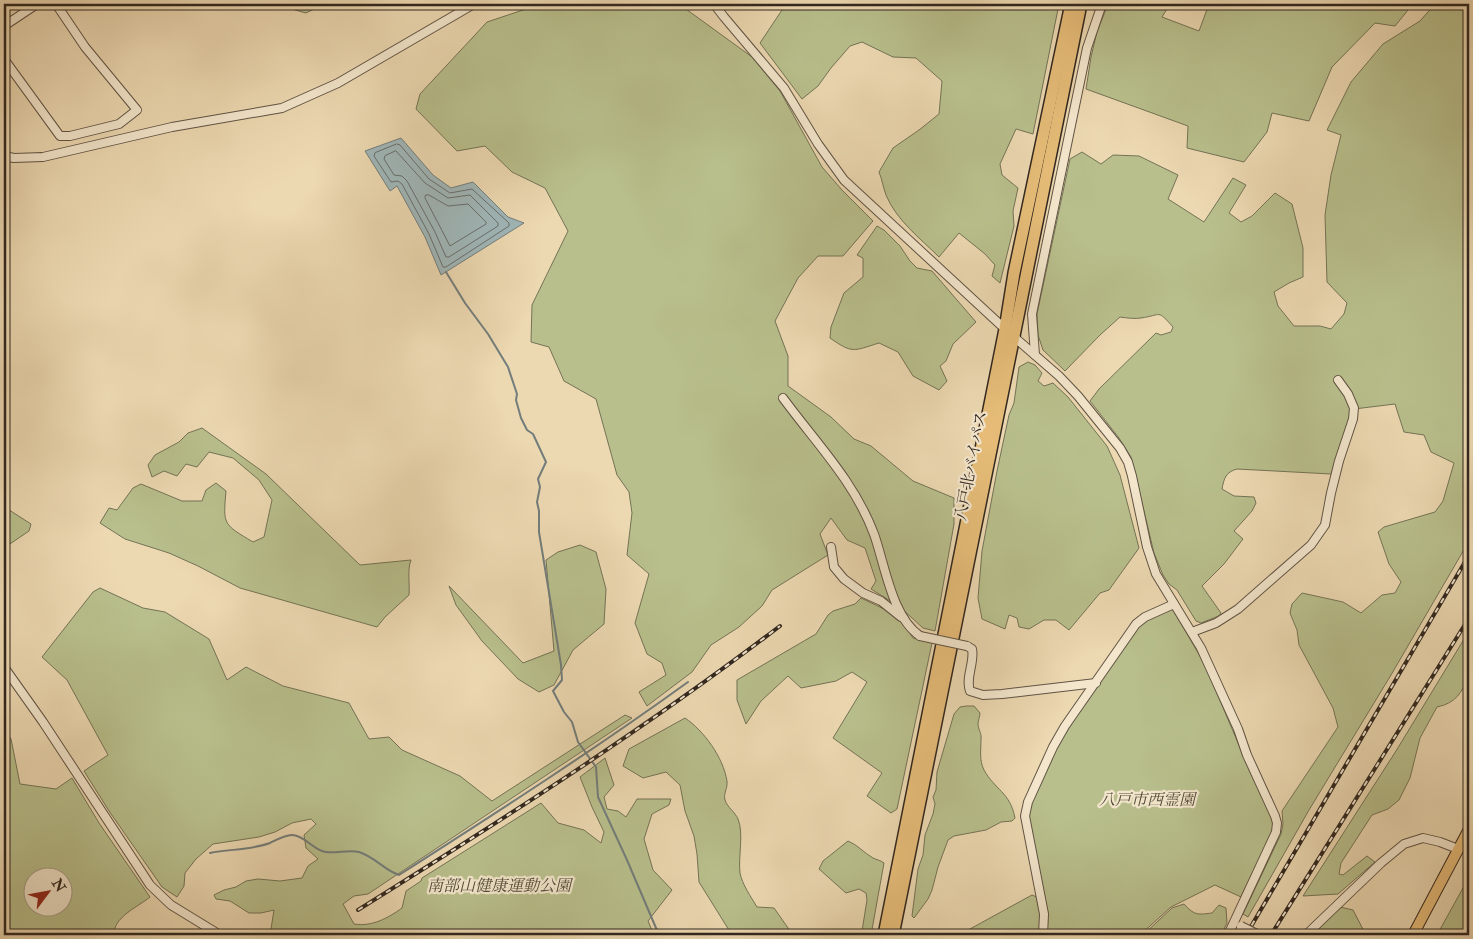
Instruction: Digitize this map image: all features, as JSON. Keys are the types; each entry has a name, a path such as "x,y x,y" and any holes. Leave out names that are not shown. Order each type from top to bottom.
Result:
{"highway":[{"name":"八戸北バイパス","path":"893,935 1009,333 1014,273 1071,4"},
{"name":"八戸北バイパス","path":"884,935 1009,333 1081,4"}],"main road":[{"path":"1414,935 1469,829"}],"street":[{"path":"4,26 37,4"},
{"path":"4,59 60,136 70,136 119,124 137,110 85,47 56,4"},
{"path":"4,156 14,158 43,157 172,127 282,108 338,83 474,4"},
{"path":"714,4 784,88 818,144 844,180 1073,390 1120,448 1128,462 1151,561 1156,574 1201,648 1238,729 1247,755 1277,823 1276,832 1237,925 1228,935"},
{"path":"1035,355 1032,314 1087,48 1102,4"},
{"path":"1192,632 1216,623 1238,609 1311,545 1325,524 1337,468 1353,419 1354,408 1348,394 1338,380"},
{"path":"783,398 841,472 858,500 874,535 899,612 909,628 920,636 972,648 973,654 968,686 970,691 976,694 1002,694 1096,683"},
{"path":"832,547 834,567 844,579 881,602 904,620"},
{"path":"1043,935 1044,914 1025,811 1037,779 1053,747 1136,624 1145,617 1174,604"},
{"path":"4,667 150,885 171,905 220,935"},
{"path":"1303,935 1308,933 1381,863 1404,844 1423,838 1458,849"},
{"path":"1237,925 1259,935"}],"green space":[{"path":"274,4 331,4 320,6 306,13"},
{"path":"537,4 679,4 752,57 780,91 822,167 873,221 843,256 818,256 798,278 775,321 788,356 788,386 831,417 854,439 871,446 913,481 954,498 954,524 935,631 923,628 900,607 871,589 876,581 865,548 847,540 831,518 820,534 828,555 772,590 762,606 739,627 711,645 692,672 647,706 639,692 666,675 662,663 647,654 635,623 649,574 627,555 632,513 629,492 617,475 596,399 564,381 549,347 531,342 532,305 568,231 545,188 512,172 485,146 457,151 416,109 420,94 487,22"},
{"path":"786,4 1059,4 1033,134 1016,129 1000,164 1002,175 1018,188 1013,211 1014,226 1000,283 992,276 995,265 985,254 959,233 939,257 909,229 896,213 886,195 879,172 893,148 939,114 942,81 916,58 893,57 862,42 850,46 818,86 802,99 760,43"},
{"path":"1108,4 1170,4 1162,17 1199,31 1209,4 1413,4 1395,26 1375,23 1332,67 1309,121 1272,113 1267,132 1244,162 1187,148 1188,126 1086,89 1097,32"},
{"path":"1435,4 1469,4 1469,541 1309,810 1248,917 1243,914 1281,834 1283,824 1282,811 1338,727 1333,708 1299,645 1297,630 1290,613 1292,604 1302,593 1343,602 1361,613 1382,595 1395,593 1401,582 1389,564 1378,532 1384,527 1435,512 1443,501 1454,463 1431,452 1424,435 1404,432 1395,404 1354,409 1331,474 1237,469 1230,472 1225,479 1222,489 1234,496 1254,497 1256,503 1252,511 1234,531 1243,539 1224,564 1202,586 1221,613 1219,616 1201,623 1196,621 1177,590 1169,584 1163,575 1154,553 1131,457 1119,438 1090,401 1099,389 1156,333 1161,335 1171,332 1173,327 1161,315 1139,318 1120,317 1065,371 1043,350 1038,335 1037,314 1070,159 1082,152 1101,164 1113,155 1139,156 1178,175 1168,199 1204,222 1233,178 1246,185 1229,213 1241,222 1252,216 1275,193 1292,204 1303,248 1303,277 1274,292 1278,306 1294,326 1320,326 1331,329 1344,314 1347,303 1327,282 1325,215 1331,175 1341,135 1327,130 1351,82 1383,44 1420,21"},
{"path":"877,226 884,230 900,246 917,268 932,271 976,322 953,344 946,361 940,366 947,381 939,390 913,376 898,352 879,343 853,350 844,347 830,338 831,327 844,293 863,277 863,258 857,255"},
{"path":"1028,362 1035,365 1042,373 1038,381 1044,386 1053,383 1068,397 1107,446 1120,475 1139,548 1109,590 1100,593 1069,630 1056,620 1044,620 1029,629 1019,627 1017,618 1009,615 1005,629 982,619 978,598 982,551 1009,415 1014,403 1019,367"},
{"path":"202,428 266,474 360,565 411,560 409,595 377,627 240,588 169,553 125,539 100,523 109,508 117,510 133,488 141,484 182,501 202,501 206,490 216,483 226,491 225,517 230,527 253,542 264,537 272,500 259,480 233,458 209,452 197,467 186,464 177,476 164,471 152,477 148,465 155,455 179,442 188,433"},
{"path":"4,504 6,508 31,524 29,531 4,548"},
{"path":"580,545 596,552 606,589 604,624 573,650 554,685 539,692 518,679 482,641 456,605 449,586 523,663 554,651 546,560 558,552"},
{"name":"南部山健康運動公園","path":"100,588 143,608 165,612 209,639 227,680 246,667 283,686 349,703 369,739 389,737 402,750 460,776 492,801 625,715 632,718 368,894 354,896 343,904 354,924 373,923 385,918 402,908 406,891 421,881 422,878 541,803 558,823 584,830 601,843 604,832 580,777 605,758 614,785 604,797 607,809 618,811 626,817 637,799 671,799 669,805 652,814 644,839 653,870 672,890 648,921 654,935 275,935 271,929 274,910 249,913 230,901 216,899 214,895 246,881 258,879 280,881 302,878 308,866 318,859 306,848 304,835 316,824 311,819 292,823 275,832 259,837 213,844 196,859 185,873 184,886 177,897 162,887 109,811 84,771 108,755 67,680 42,657 93,592"},
{"path":"861,598 884,609 902,621 913,638 932,643 897,809 891,813 867,796 882,773 833,738 867,682 852,672 836,681 801,688 788,676 761,701 746,724 737,700 737,680 816,634 828,615 833,611 855,604"},
{"name":"八戸市西霊園","path":"1172,608 1204,663 1273,821 1271,834 1241,897 1215,885 1171,907 1140,935 1044,935 1028,821 1030,800 1068,726 1139,624"},
{"path":"1469,631 1468,667 1463,688 1457,697 1449,703 1437,707 1420,738 1410,778 1399,800 1388,809 1372,815 1341,863 1339,874 1343,875 1367,856 1375,862 1338,894 1303,896 1396,751"},
{"path":"974,706 980,713 978,724 981,737 982,766 988,777 1010,802 1015,818 1012,821 1001,822 986,830 954,836 948,840 932,890 928,899 914,918 912,916 918,869 923,855 925,835 935,804 933,797 936,790 937,772 954,714 960,707"},
{"path":"685,718 712,745 725,772 727,784 725,800 737,816 740,825 740,873 745,886 757,907 774,908 793,935 732,935 699,882 694,836 685,811 680,785 666,772 643,778 623,766 629,749"},
{"path":"4,730 11,739 20,784 56,789 72,778 99,823 150,897 122,918 115,929 114,935 4,935"},
{"path":"848,841 884,863 871,935 862,931 867,900 866,893 859,889 846,893 819,869 823,861"},
{"path":"1469,877 1469,935 1437,935"},
{"path":"1032,895 1039,898 1041,916 1039,935 959,935"},
{"path":"1184,904 1193,912 1199,914 1212,913 1219,905 1226,908 1227,923 1221,935 1143,935 1172,908"},
{"path":"1340,907 1353,910 1366,935 1310,935"}],"water":[{"path":"401,138 433,175 451,188 473,182 508,217 524,223 441,275 425,237 397,186 390,191 365,151"}],"waterway":[{"path":"446,272 508,367 517,394 516,400 521,418 527,430 533,434 546,462 538,479 540,487 537,502 539,532 561,665 562,680 553,691 564,712 572,722 578,742 596,767 598,797 659,935"},
{"path":"210,853 255,847 292,835 300,837 326,852 359,852 399,875 581,757 688,682"}],"railway":[{"path":"1246,935 1469,555"},
{"path":"1271,935 1469,618"},
{"path":"358,910 519,808 625,737 780,626"}]}
